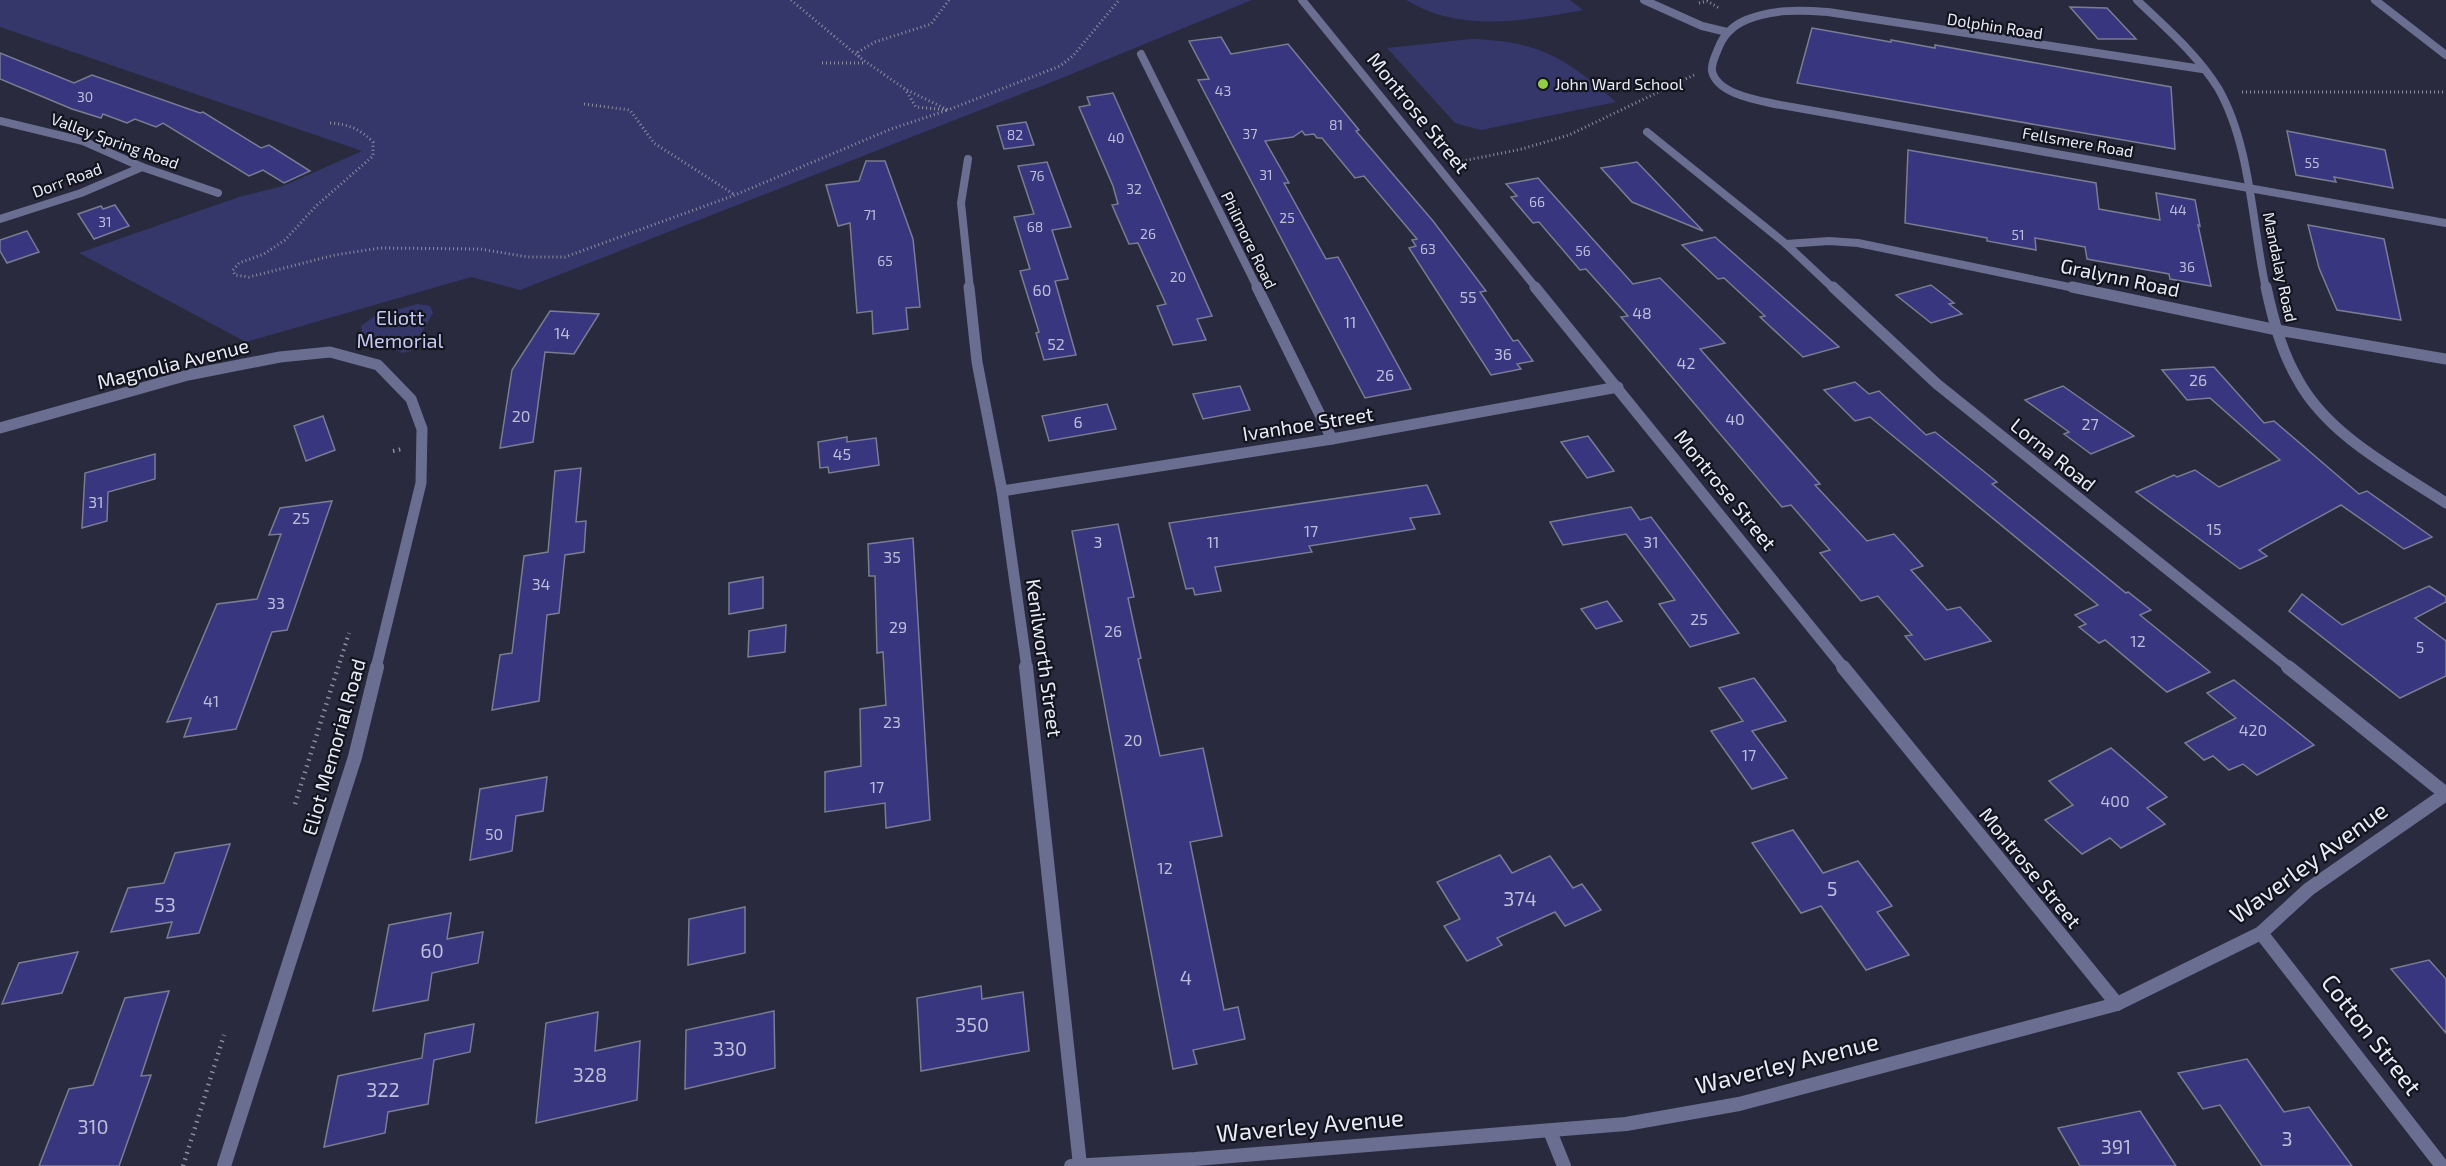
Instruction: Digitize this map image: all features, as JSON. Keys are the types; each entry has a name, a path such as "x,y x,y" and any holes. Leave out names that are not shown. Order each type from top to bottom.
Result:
{"street":[{"name":"Montrose Street","path":"1302,0 2117,1004"},
{"path":"1644,0 1699,24 1727,32 1714,60 1713,75"},
{"name":"Mandalay Road","path":"2137,0 2202,69 2225,102 2248,188 2277,330 2297,379 2318,407 2369,452 2446,502"},
{"path":"2375,0 2446,55"},
{"name":"Dolphin Road","path":"1727,32 1740,22 1758,15 1817,11 2133,61 2202,69"},
{"name":"Philmore Road","path":"1141,54 1332,439"},
{"name":"Fellsmere Road","path":"1713,75 1731,91 1775,104 2446,223"},
{"name":"Valley Spring Road","path":"0,121 83,141 142,167 218,193"},
{"name":"Lorna Road","path":"1647,132 1786,244 1937,384 2446,794"},
{"name":"Kenilworth Street","path":"968,159 962,203 977,362 1002,491 1034,722 1076,1165"},
{"name":"Dorr Road","path":"0,219 81,193 142,167"},
{"name":"Gralynn Road","path":"1786,244 1829,241 1858,243 2277,330 2446,359"},
{"name":"Magnolia Avenue","path":"0,428 188,375 279,357 330,352 356,360"},
{"name":"Eliot Memorial Road","path":"224,1166 355,757 421,483 422,429 411,399 378,365 356,360"},
{"name":"Ivanhoe Street","path":"1002,491 1332,439 1618,387"},
{"name":"Waverley Avenue","path":"1076,1165 1195,1159 1626,1124 1738,1104 2117,1004 2261,933 2309,889 2446,794"},
{"name":"Cotton Street","path":"2261,933 2442,1166"},
{"path":"1550,1131 1564,1166"}],"path":[{"path":"791,0 867,63 905,89 948,110"},
{"path":"860,57 858,52 862,47 931,24 949,0"},
{"path":"330,123 352,126 362,131 373,142 373,156 316,206 285,240 264,254 236,265 233,270 235,276 249,277 334,255 381,248 480,249 528,257 565,257 735,195 880,133 948,110 1060,66 1073,56 1119,0"},
{"path":"822,63 867,63"},
{"path":"1439,166 1544,144 1598,123 1689,76 1713,75"},
{"path":"905,89 916,107 948,110"},
{"path":"2235,93 2446,92"},
{"path":"584,104 630,110 654,143 735,195"},
{"path":"295,804 349,633"},
{"path":"183,1166 224,1035"}],"green space":[{"path":"0,0 1252,0 1052,82 520,290 471,277 246,342 79,253 239,197 283,186 362,151 0,27"},
{"path":"1406,0 1570,0 1583,10 1538,18 1493,22 1470,21 1448,17"},
{"path":"1471,39 1495,40 1534,48 1566,63 1616,102 1481,130 1455,123 1387,48"},
{"name":"Eliott Memorial","path":"417,304 430,306 433,313 411,351 402,353 362,332 361,326 375,316"}],"building":[{"path":"2070,7 2107,8 2136,39 2098,39"},
{"path":"1812,28 1891,42 1891,40 1935,48 1935,45 2171,87 2175,149 1797,83"},
{"path":"1221,37 1231,54 1288,44 1359,130 1356,131 1433,221 1486,291 1480,292 1513,341 1518,340 1533,361 1517,364 1521,369 1491,375 1409,248 1416,246 1412,240 1417,239 1364,176 1355,178 1322,138 1317,138 1314,134 1305,135 1302,131 1293,137 1265,141 1289,183 1284,183 1326,259 1338,257 1411,389 1365,398 1198,80 1209,79 1189,41"},
{"path":"0,53 74,83 92,75 200,113 203,112 261,148 269,145 310,171 284,183 263,170 249,176 163,123 156,127 135,119 127,123 103,114 101,118 72,109 0,79"},
{"path":"1113,93 1212,316 1197,319 1206,340 1173,345 1157,306 1166,304 1138,243 1129,244 1112,205 1118,204 1113,186 1079,107 1090,105 1087,97"},
{"path":"1026,122 1034,145 1004,149 997,126"},
{"path":"2287,131 2385,150 2393,188 2334,177 2336,182 2296,175"},
{"path":"1908,150 2096,183 2099,209 2160,220 2156,193 2195,200 2211,286 2170,279 2169,274 2087,259 2085,247 2035,238 2036,250 1987,241 1987,238 1905,223"},
{"path":"866,161 885,161 913,239 920,307 906,308 908,329 873,334 872,311 857,313 850,223 838,226 826,185 859,181"},
{"path":"1047,162 1071,227 1052,230 1068,279 1055,281 1076,355 1044,360 1036,333 1039,332 1020,271 1030,269 1014,217 1034,214 1018,166"},
{"path":"1637,162 1703,231 1632,202 1601,168"},
{"path":"1538,178 1633,284 1660,278 1725,343 1700,349 1820,484 1815,485 1867,541 1894,534 1923,566 1911,570 1947,610 1960,607 1991,641 1925,660 1905,636 1912,635 1878,596 1861,601 1820,553 1830,550 1791,505 1782,507 1621,317 1628,316 1586,269 1580,270 1539,222 1533,223 1511,197 1517,196 1506,184"},
{"path":"115,205 129,226 94,239 78,214 101,206 103,209"},
{"path":"2308,225 2384,239 2401,320 2337,310 2319,268"},
{"path":"27,231 39,252 7,263 0,251 0,240"},
{"path":"1715,237 1839,347 1803,357 1760,317 1765,316 1724,278 1718,279 1682,245"},
{"path":"1931,285 1954,303 1949,304 1962,314 1931,323 1896,295"},
{"path":"550,311 599,314 574,354 545,352 533,442 500,448 512,370"},
{"path":"2214,367 2264,423 2274,421 2359,494 2367,491 2432,537 2404,549 2341,505 2259,550 2267,556 2240,569 2136,492 2174,475 2177,477 2195,470 2219,487 2280,460 2210,398 2187,400 2162,370"},
{"path":"1855,382 1869,394 1879,391 1926,435 1935,432 1997,482 1992,484 2126,593 2128,592 2151,610 2140,615 2210,672 2167,692 2105,640 2099,643 2079,627 2086,624 2075,615 2098,605 1870,417 1855,421 1824,390"},
{"path":"1240,386 1250,410 1203,419 1193,394"},
{"path":"2063,386 2134,436 2091,454 2064,434 2069,432 2025,400"},
{"path":"1107,404 1116,429 1049,441 1042,416"},
{"path":"323,416 335,450 306,461 294,426"},
{"path":"1588,436 1614,471 1587,478 1561,442"},
{"path":"847,437 847,442 876,438 879,465 829,473 828,467 820,468 818,442"},
{"path":"155,454 155,479 108,492 107,521 82,528 85,473"},
{"path":"581,468 576,522 586,521 584,552 565,555 559,613 547,615 539,701 492,710 500,655 512,653 524,556 548,552 555,471"},
{"path":"1427,485 1440,514 1410,518 1415,529 1309,546 1312,552 1215,567 1221,591 1195,595 1193,588 1186,589 1169,523"},
{"path":"332,501 287,630 272,632 236,729 184,737 191,718 167,722 217,604 257,599 281,534 269,535 280,508"},
{"path":"1631,507 1640,520 1651,517 1739,633 1690,647 1659,604 1675,600 1626,534 1563,545 1550,522"},
{"path":"1118,524 1134,597 1128,598 1141,658 1138,659 1160,756 1203,748 1222,836 1190,842 1224,1010 1238,1007 1245,1039 1193,1050 1197,1064 1173,1069 1072,531"},
{"path":"913,538 930,820 886,828 885,803 825,812 825,772 861,766 860,709 886,705 883,652 877,653 875,576 869,576 868,544"},
{"path":"763,577 763,608 729,614 729,583"},
{"path":"2429,586 2446,597 2446,602 2415,618 2446,641 2446,676 2400,698 2289,611 2302,594 2342,625"},
{"path":"1607,601 1622,621 1596,629 1581,609"},
{"path":"786,625 785,652 748,657 749,631"},
{"path":"1754,678 1786,721 1752,731 1787,778 1752,789 1711,731 1743,721 1719,688"},
{"path":"2234,680 2314,745 2257,775 2243,764 2229,770 2213,756 2204,760 2185,743 2236,718 2207,693"},
{"path":"2111,748 2167,797 2147,808 2165,824 2121,848 2110,838 2082,854 2045,820 2073,805 2049,781"},
{"path":"547,777 543,811 516,816 512,851 470,860 480,789"},
{"path":"1793,830 1823,873 1858,861 1892,906 1877,912 1909,955 1866,970 1821,906 1801,913 1752,843"},
{"path":"230,844 199,933 167,938 172,922 111,932 128,888 164,883 175,853"},
{"path":"1500,855 1512,873 1550,856 1573,888 1582,884 1601,910 1565,926 1555,912 1497,938 1502,945 1467,961 1444,926 1460,919 1437,882"},
{"path":"745,907 745,953 688,965 689,919"},
{"path":"451,913 447,939 483,932 478,963 432,973 428,1000 373,1011 389,925"},
{"path":"78,952 62,993 2,1004 19,963"},
{"path":"2429,960 2446,979 2446,1033 2391,969"},
{"path":"981,986 982,999 1023,992 1029,1051 921,1071 917,998"},
{"path":"169,991 141,1076 151,1075 119,1166 39,1166 69,1089 93,1085 125,998"},
{"path":"774,1011 775,1068 685,1089 686,1030"},
{"path":"598,1012 595,1051 640,1041 637,1100 536,1123 546,1023"},
{"path":"474,1024 470,1052 434,1060 428,1104 388,1112 385,1133 324,1147 338,1076 422,1058 425,1034"},
{"path":"2247,1059 2284,1112 2309,1107 2352,1166 2262,1166 2220,1105 2203,1109 2178,1073"},
{"path":"2140,1111 2176,1166 2080,1166 2058,1128"}],"place":[{"name":"John Ward School","path":"1543,84"}]}
